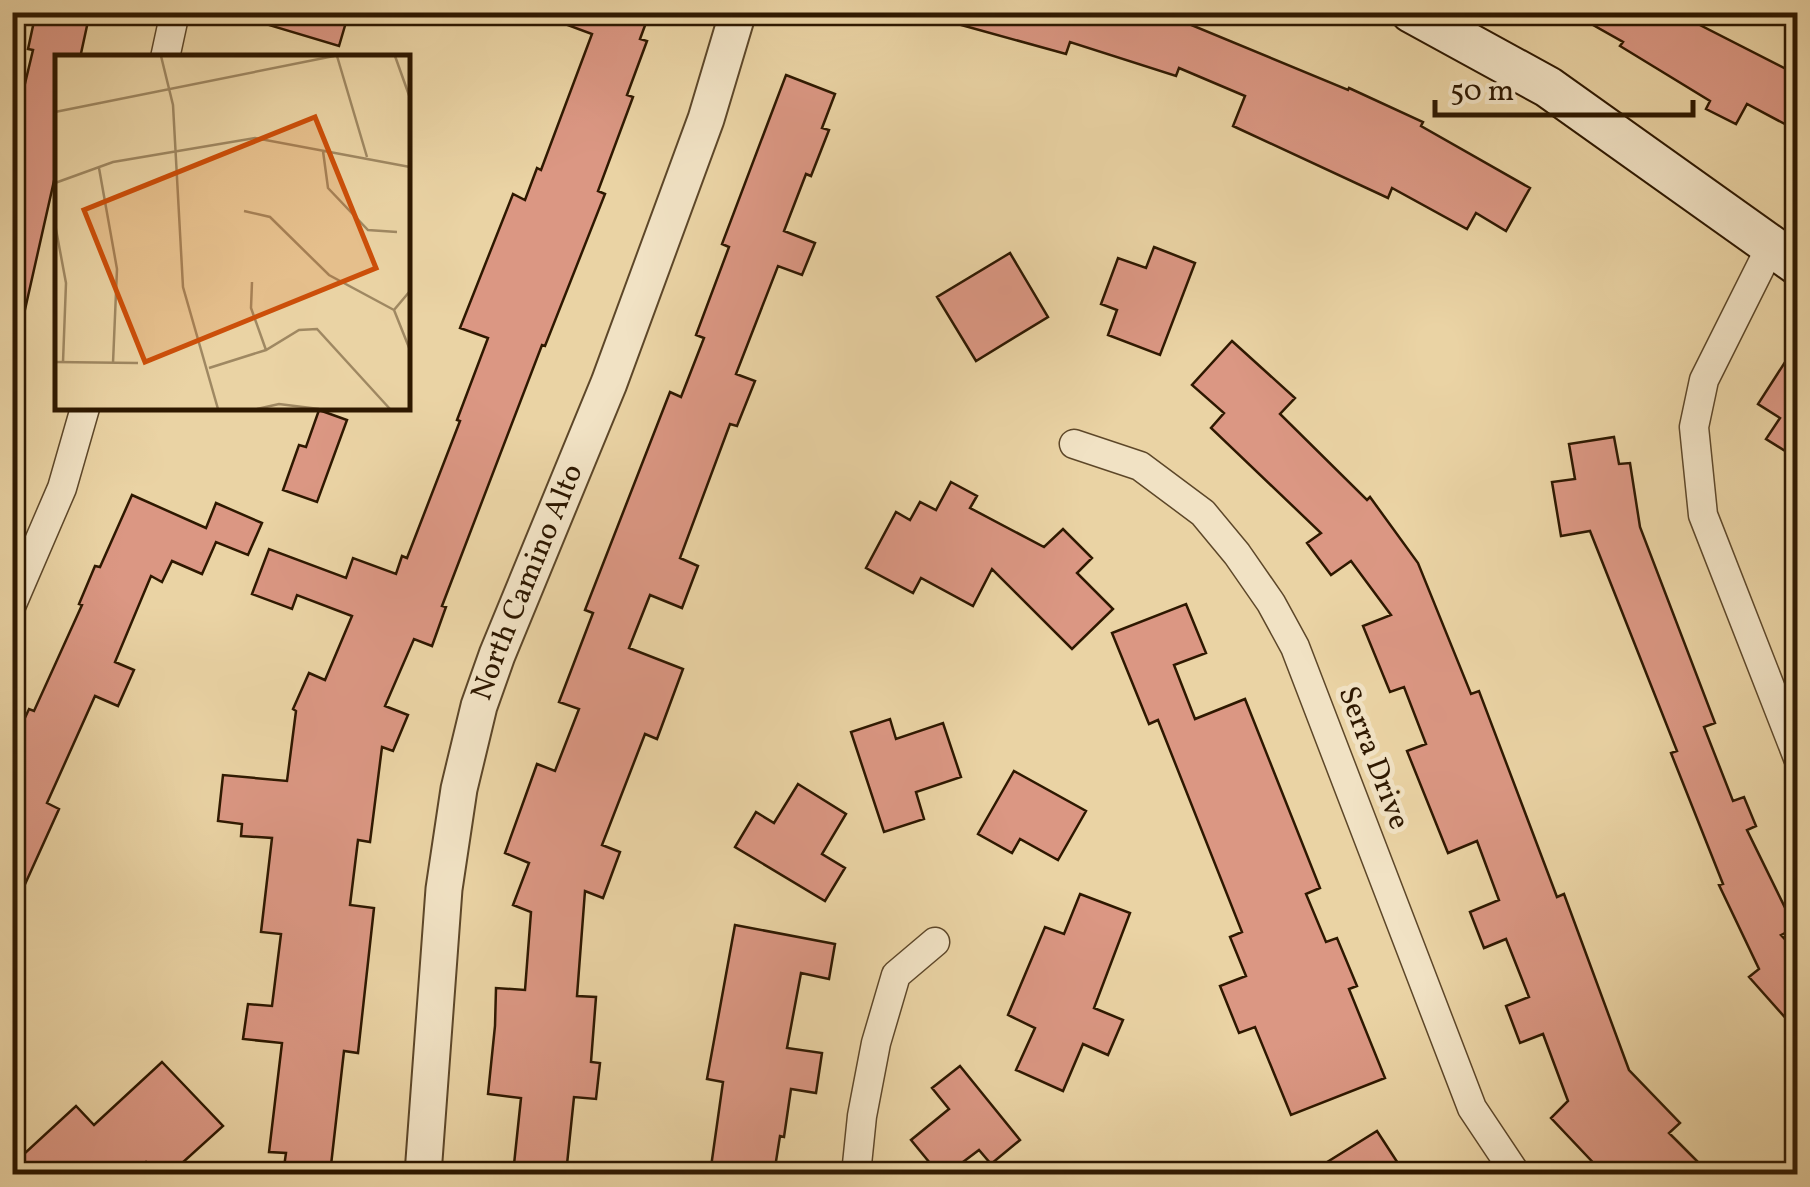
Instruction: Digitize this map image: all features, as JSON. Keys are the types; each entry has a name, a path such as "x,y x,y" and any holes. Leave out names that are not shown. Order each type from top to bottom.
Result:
{"main road":[{"path":"1411,12 1548,87 1784,255"}],"street":[{"path":"167,55 175,12"},
{"name":"North Camino Alto","path":"423,1174 444,889 459,788 479,706 609,384 706,119 738,12"},
{"path":"1784,255 1704,380 1694,427 1703,515 1798,758"},
{"path":"12,604 62,488 84,410"},
{"name":"Serra Drive","path":"1074,444 1140,466 1202,513 1238,554 1271,603 1295,647 1472,1108 1516,1174"},
{"path":"856,1174 876,1043 896,975 935,942"}],"building":[{"path":"36,12 90,12 81,55 55,55 55,176 24,314 12,313 12,138 33,50 28,49"},
{"path":"250,12 349,12 339,46 249,19"},
{"path":"543,12 650,12 640,39 647,41 627,95 633,97 598,191 605,194 545,346 542,345 442,606 446,607 432,646 414,639 385,706 408,715 393,751 382,747 370,842 358,840 350,905 374,908 358,1053 344,1051 330,1174 283,1174 286,1153 269,1152 282,1043 243,1039 248,1004 272,1006 281,934 261,932 272,838 241,836 242,824 218,821 223,775 287,781 296,711 293,709 309,673 325,680 352,616 297,595 292,609 252,594 269,549 346,578 353,558 396,574 402,556 407,558 488,338 460,328 513,194 525,200 537,168 541,170 592,34 543,16"},
{"path":"949,12 1160,12 1423,122 1421,126 1530,188 1506,231 1476,213 1467,229 1392,188 1388,198 1233,126 1245,96 1179,68 1176,76 1070,42 1066,54 947,21"},
{"path":"1570,12 1705,12 1698,24 1798,75 1798,131 1747,104 1736,124 1706,109 1710,101 1620,46 1623,42"},
{"path":"786,75 835,94 822,128 829,130 811,176 806,174 784,231 815,243 802,275 778,266 736,374 755,381 737,426 730,424 680,558 698,566 682,608 650,595 629,648 683,669 657,739 645,734 602,845 620,852 603,898 585,891 577,996 596,997 591,1062 600,1063 596,1099 574,1097 566,1174 513,1174 521,1098 488,1094 496,988 525,990 531,912 513,905 529,863 505,853 537,764 555,771 579,709 559,702 593,613 585,610 670,392 681,397 704,338 696,335 729,247 722,244"},
{"path":"1154,247 1195,263 1160,355 1108,335 1117,310 1101,304 1118,258 1146,268"},
{"path":"1010,253 1048,317 976,361 937,297"},
{"path":"1232,341 1295,398 1280,414 1367,500 1370,497 1418,563 1471,694 1479,691 1557,897 1564,894 1629,1070 1680,1123 1669,1133 1710,1174 1604,1174 1551,1118 1568,1101 1543,1034 1520,1043 1506,1006 1529,997 1506,939 1484,948 1470,912 1499,900 1477,841 1448,853 1407,751 1426,744 1404,687 1390,692 1363,626 1391,615 1351,561 1331,575 1307,543 1321,533 1211,428 1224,413 1192,385"},
{"path":"1798,342 1798,459 1766,439 1780,418 1758,404"},
{"path":"319,410 347,420 317,502 283,490 299,445 306,447"},
{"path":"1614,437 1619,464 1630,463 1640,527 1715,723 1704,727 1733,801 1744,797 1756,826 1747,830 1795,928 1781,935 1798,953 1798,1032 1749,977 1759,969 1719,885 1723,884 1671,753 1677,751 1590,531 1561,536 1552,482 1575,479 1569,444"},
{"path":"951,482 977,496 970,508 1044,547 1063,529 1092,558 1077,573 1113,609 1072,649 992,569 973,606 921,578 913,593 866,568 896,512 910,520 920,502 936,510"},
{"path":"132,495 206,528 216,503 262,523 248,555 216,542 202,574 172,561 162,582 151,576 115,662 134,670 118,706 95,696 47,803 59,809 12,913 12,746 29,709 34,711 82,605 79,604 95,566 100,567"},
{"path":"1186,604 1206,653 1174,665 1195,719 1245,699 1320,888 1306,894 1326,942 1337,938 1357,986 1349,989 1385,1078 1291,1115 1255,1027 1239,1033 1220,986 1246,976 1230,937 1242,932 1158,720 1149,724 1112,633"},
{"path":"890,719 896,739 943,723 961,777 916,792 924,819 884,832 851,732"},
{"path":"1014,771 1086,811 1058,860 1020,839 1012,853 978,834"},
{"path":"798,784 846,814 822,854 845,868 825,901 735,847 756,812 774,823"},
{"path":"1080,894 1130,913 1094,1008 1123,1020 1108,1055 1083,1044 1063,1091 1016,1070 1035,1028 1008,1015 1045,927 1064,934"},
{"path":"735,925 835,944 829,979 801,973 787,1048 822,1053 816,1093 791,1089 774,1174 710,1174 723,1082 707,1079"},
{"path":"162,1062 223,1126 170,1174 157,1174 146,1162 133,1174 12,1174 12,1165 76,1106 94,1125"},
{"path":"960,1066 1020,1140 991,1164 979,1150 947,1174 939,1174 911,1140 949,1109 932,1088"},
{"path":"1377,1131 1405,1174 1308,1174"}]}
